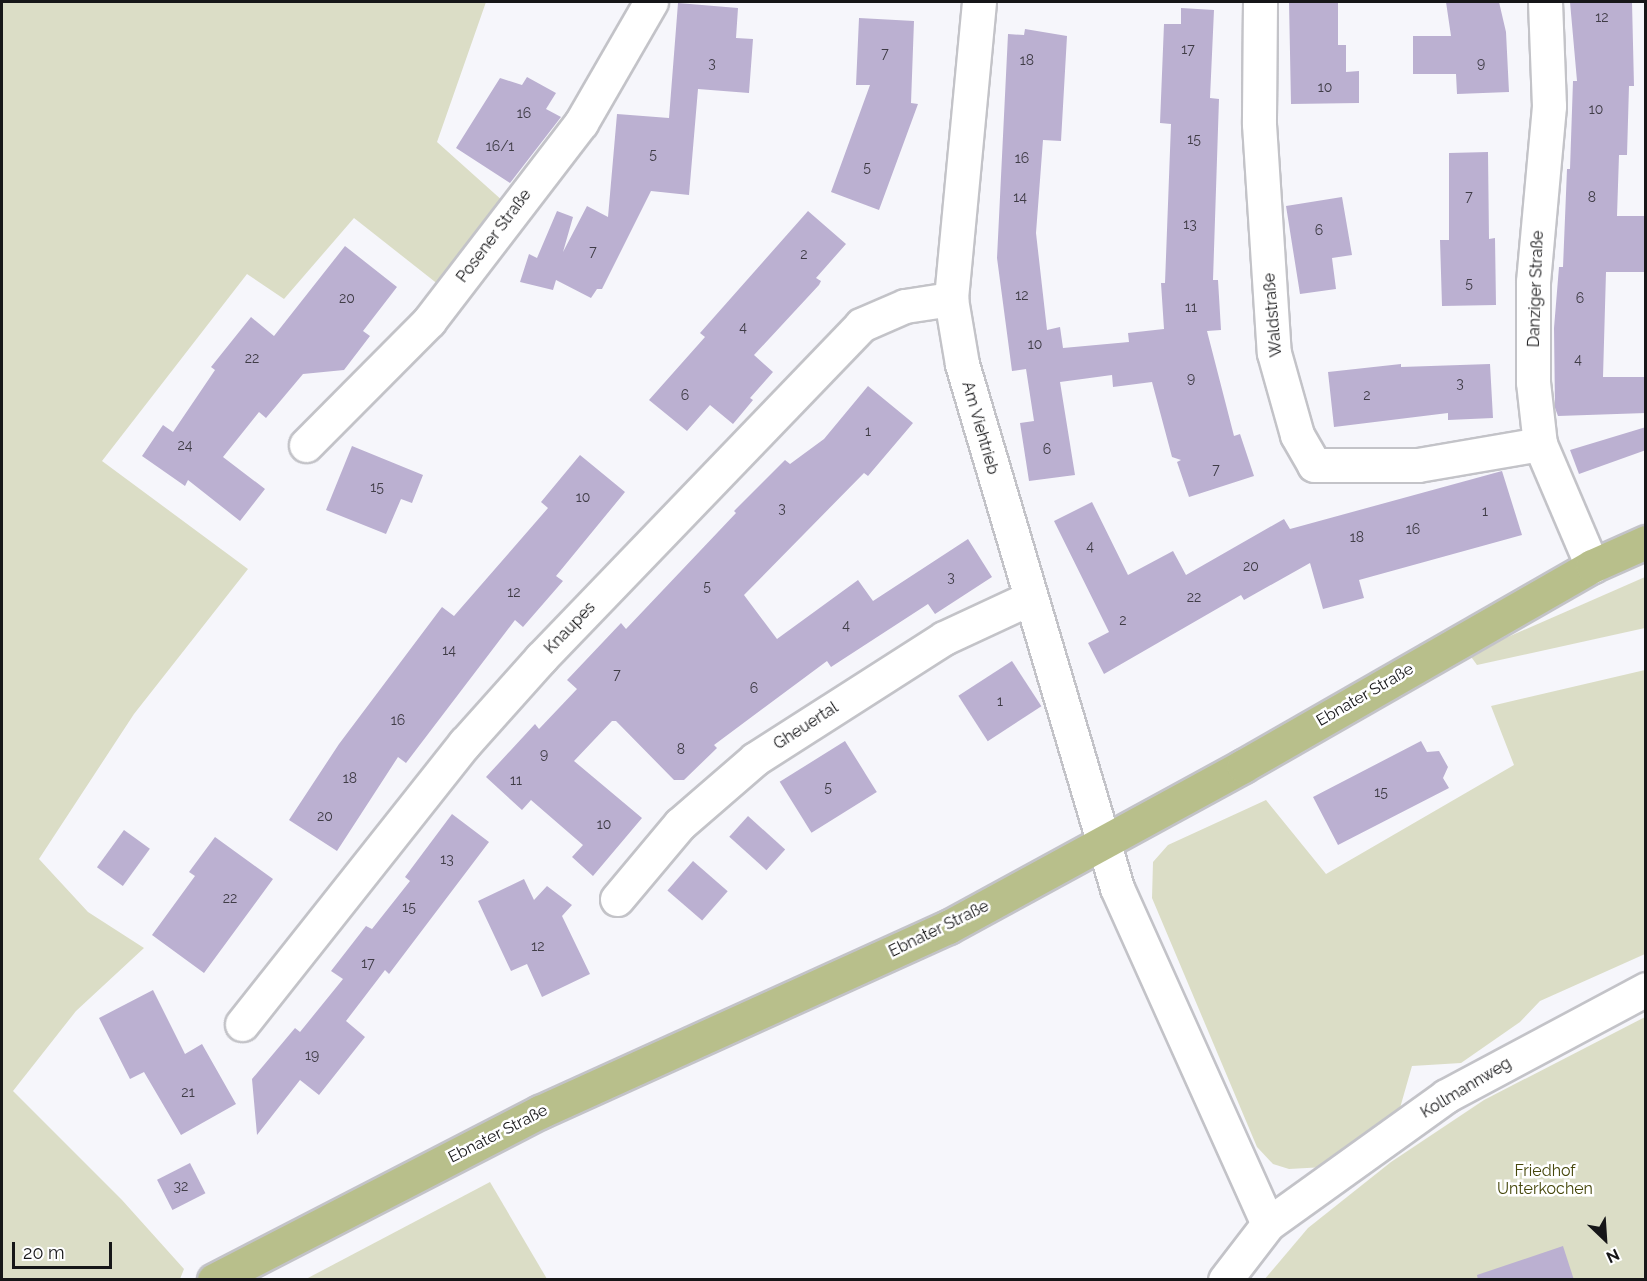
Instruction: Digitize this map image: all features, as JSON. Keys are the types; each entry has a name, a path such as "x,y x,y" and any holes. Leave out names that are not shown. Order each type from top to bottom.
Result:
{"main road":[{"name":"Ebnater Straße","path":"214,1280 540,1112 948,927 1243,766 1592,566 1646,542"}],"street":[{"name":"Posener Straße","path":"306,445 429,321 581,123 651,2"},
{"name":"Am Viehtrieb","path":"978,2 951,299 962,364 1102,842"},
{"name":"Waldstraße","path":"1260,2 1260,124 1274,353 1298,435 1314,465 1418,465 1540,444"},
{"name":"Danziger Straße","path":"1545,2 1549,106 1533,282 1533,382 1540,444 1592,566"},
{"name":"Knaupes","path":"242,1024 465,743 541,658 861,325 905,306 951,299"},
{"name":"Gheuertal","path":"617,899 680,824 755,759 944,638 1030,598"},
{"path":"1102,842 1117,888 1268,1224"},
{"name":"Kollmannweg","path":"1225,1280 1268,1224 1446,1096 1646,989"}],"green space":[{"path":"2,2 486,2 437,142 504,202 439,285 354,218 284,299 247,274 102,461 248,569 134,714 39,859 88,912 144,948 76,1011 13,1091 122,1200 184,1269 180,1279 2,1279"},
{"path":"1645,577 1645,628 1477,665 1469,654"},
{"path":"1645,670 1645,954 1540,1001 1520,1022 1461,1063 1412,1066 1396,1122 1325,1167 1289,1169 1273,1164 1257,1147 1152,898 1153,862 1168,845 1266,800 1326,874 1514,765 1491,706"},
{"name":"Friedhof Unterkochen","path":"1645,1017 1645,1279 1264,1280 1308,1228 1391,1162 1484,1100"},
{"path":"490,1182 547,1279 306,1279"}],"building":[{"path":"1289,2 1338,2 1338,45 1346,45 1346,72 1359,71 1359,103 1291,104"},
{"path":"1446,2 1499,2 1506,32 1509,92 1457,94 1456,74 1413,74 1413,36 1451,36"},
{"path":"1570,2 1632,2 1634,86 1629,86 1627,155 1619,155 1617,216 1645,216 1646,272 1606,272 1603,377 1646,377 1646,413 1558,416 1555,408 1554,328 1559,267 1563,267 1573,81 1577,81"},
{"path":"678,3 738,8 736,38 753,39 749,93 698,89 689,195 651,191 602,289 597,289 591,298 556,280 553,290 520,282 529,254 537,258 557,211 573,217 563,252 587,206 608,217 617,114 669,118"},
{"path":"1181,8 1214,10 1210,98 1219,99 1213,280 1218,280 1221,330 1207,331 1234,436 1240,434 1254,476 1189,497 1177,462 1181,460 1172,457 1152,382 1113,387 1112,375 1060,382 1075,475 1029,481 1020,423 1034,421 1026,369 1012,371 997,258 1008,34 1024,35 1025,29 1067,36 1061,141 1043,140 1036,233 1047,330 1060,327 1063,348 1129,342 1128,333 1164,329 1161,283 1165,283 1171,124 1160,123 1164,24 1181,24"},
{"path":"859,18 914,21 911,103 918,104 879,210 831,192 870,85 856,85"},
{"path":"527,77 556,93 546,109 561,117 510,183 456,148 500,78 522,85"},
{"path":"1488,152 1489,239 1495,238 1496,305 1442,306 1440,240 1449,240 1449,153"},
{"path":"1342,197 1352,255 1332,258 1336,289 1300,294 1286,206"},
{"path":"808,211 846,244 816,278 821,281 819,285 754,355 773,372 750,398 753,400 733,424 710,405 687,431 649,400 705,337 700,333"},
{"path":"345,246 397,287 363,331 370,336 344,370 303,374 266,418 259,412 223,457 265,489 240,521 188,480 185,486 142,456 163,425 173,432 215,370 211,367 251,317 274,336"},
{"path":"1401,364 1401,367 1490,364 1493,418 1448,420 1448,413 1334,427 1328,372"},
{"path":"868,386 913,423 868,476 864,473 744,595 777,639 858,580 873,601 968,539 992,577 935,614 928,604 831,667 827,661 714,745 717,748 684,780 674,780 616,721 612,721 574,761 642,818 593,876 572,857 583,845 531,800 522,810 486,777 535,724 539,729 577,689 567,680 621,623 626,629 736,513 734,511 785,460 790,464 824,439"},
{"path":"1646,427 1646,450 1579,474 1570,450"},
{"path":"352,446 423,475 412,503 401,499 386,534 326,510"},
{"path":"580,455 625,492 556,576 563,581 523,627 515,620 406,763 398,757 337,851 289,820 339,744 442,607 454,616 548,508 541,502"},
{"path":"1502,471 1522,535 1359,580 1364,598 1323,609 1310,563 1244,600 1241,595 1104,674 1088,643 1109,632 1054,521 1092,502 1128,575 1173,551 1186,575 1284,519 1290,529"},
{"path":"1012,661 1041,706 988,741 958,696"},
{"path":"845,741 877,792 811,833 780,782"},
{"path":"1421,741 1427,752 1439,751 1448,767 1443,778 1449,788 1338,845 1313,797"},
{"path":"452,814 489,842 389,974 385,970 346,1021 365,1037 319,1095 300,1080 257,1135 252,1079 295,1028 300,1032 343,979 331,971 366,926 372,929 410,881 405,877"},
{"path":"748,816 785,849 766,870 729,837"},
{"path":"124,830 150,849 123,886 97,867"},
{"path":"215,837 273,879 204,973 152,935 195,876 189,872"},
{"path":"693,861 728,891 702,921 667,890"},
{"path":"524,879 534,900 547,886 572,905 562,916 590,974 542,997 527,964 511,971 478,901"},
{"path":"153,990 185,1054 202,1044 236,1104 181,1135 144,1072 130,1079 99,1018"},
{"path":"190,1163 205,1193 172,1210 157,1180"},
{"path":"1563,1246 1574,1280 1478,1280 1477,1275"}]}
